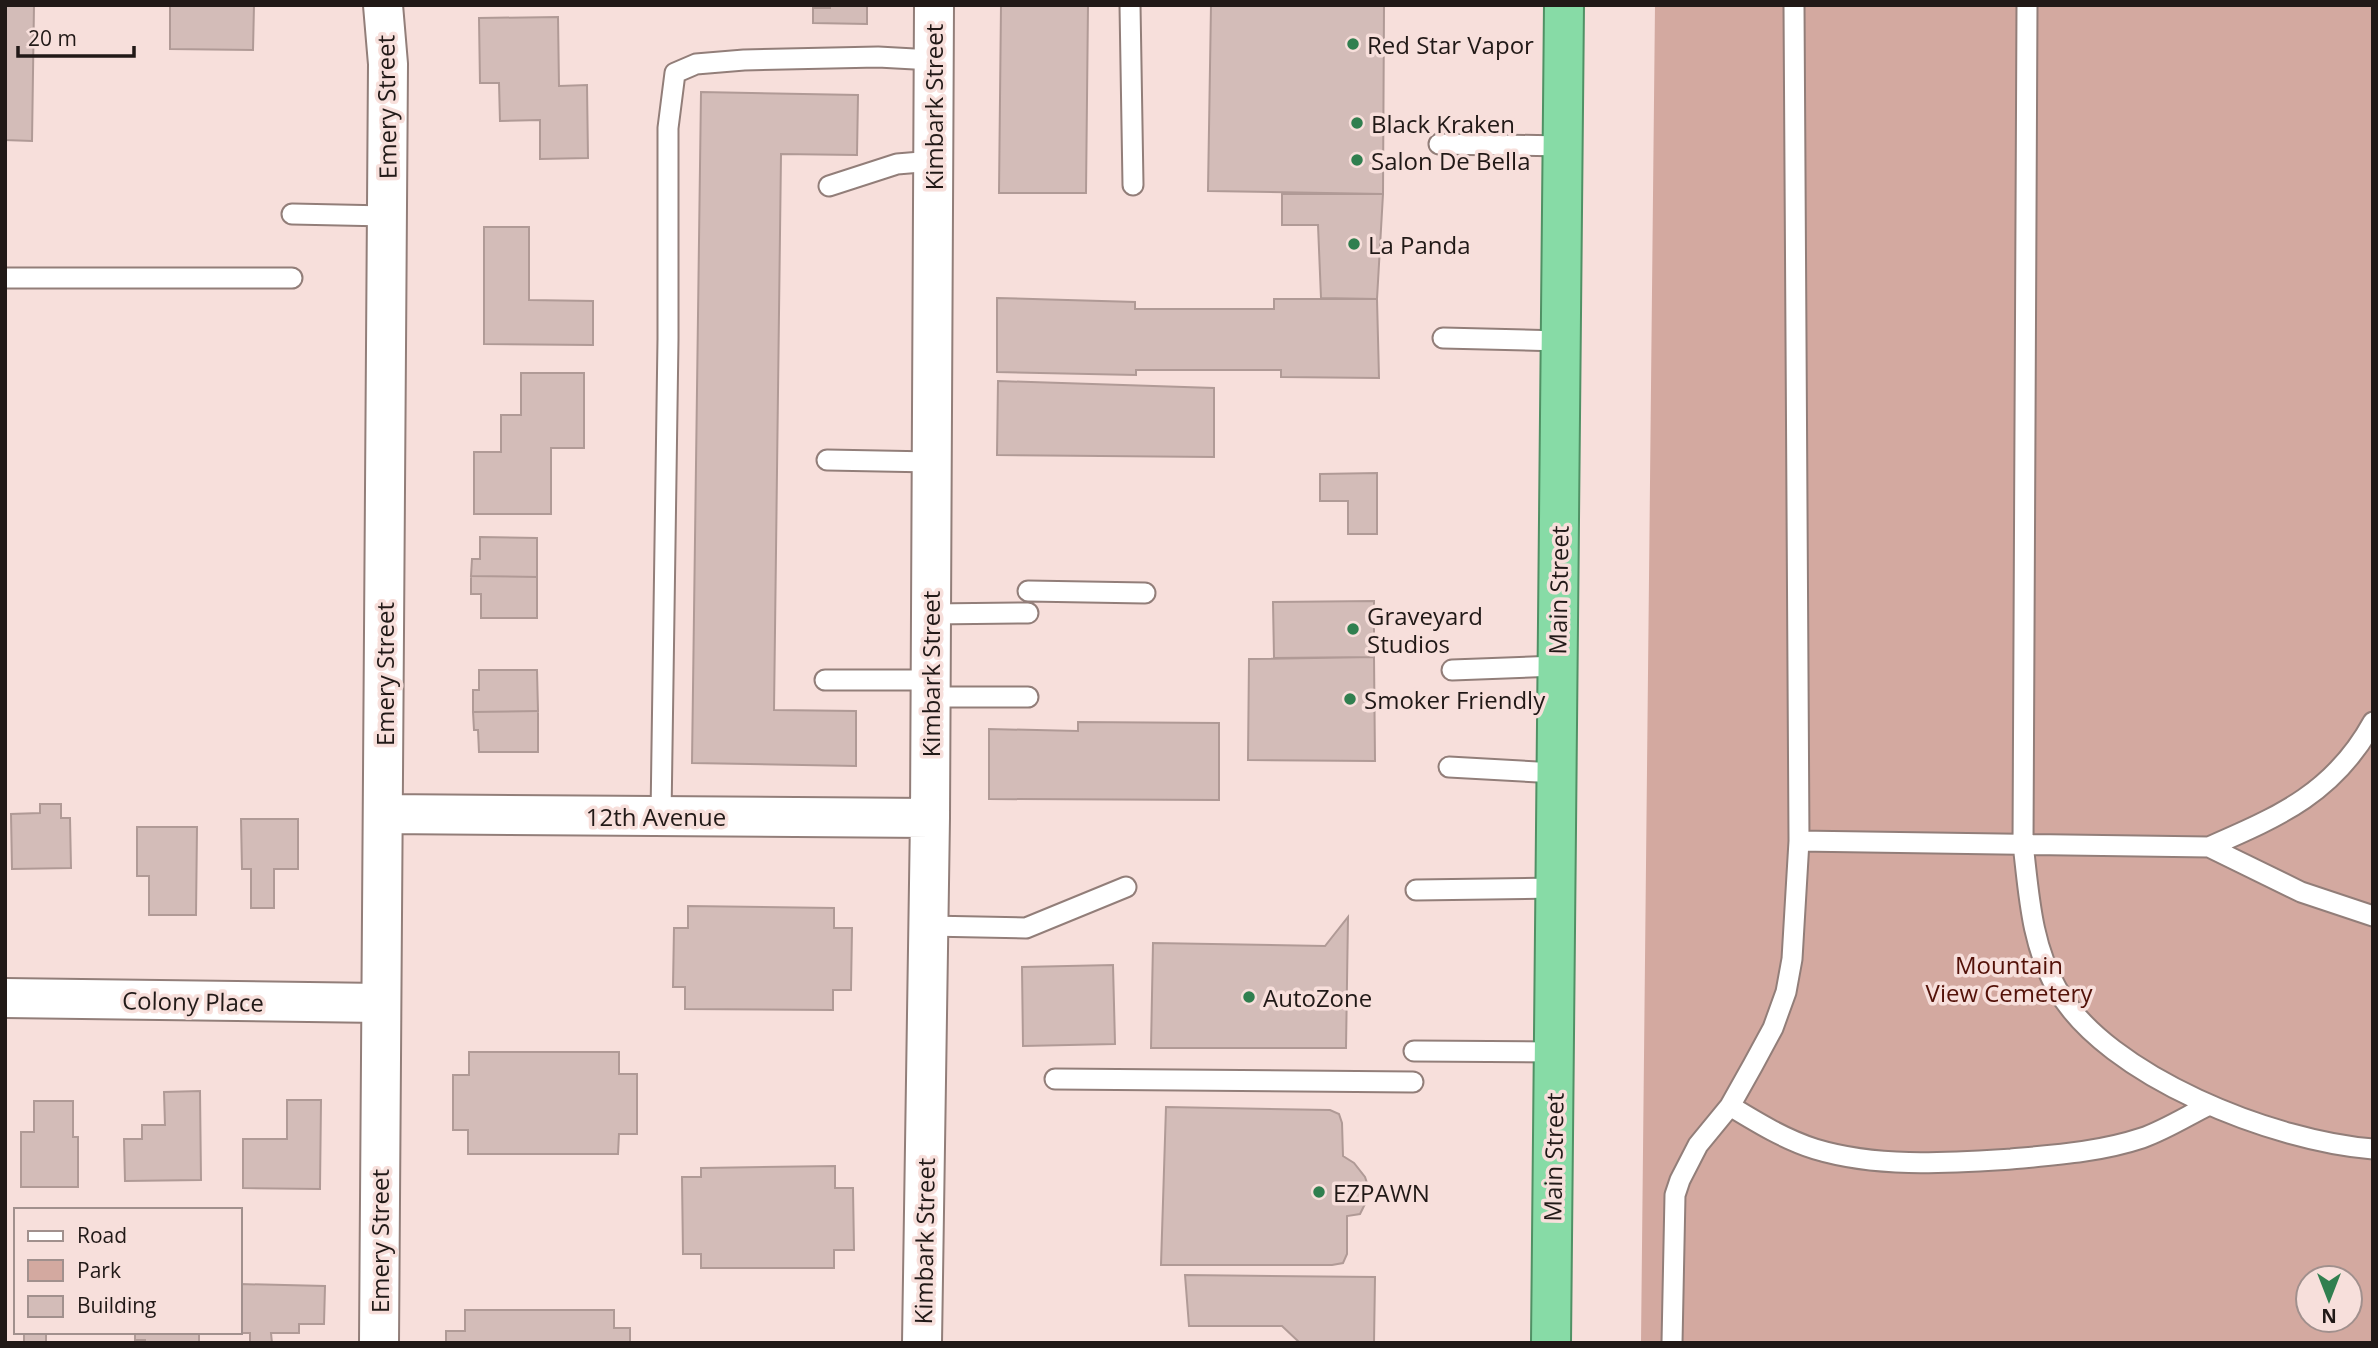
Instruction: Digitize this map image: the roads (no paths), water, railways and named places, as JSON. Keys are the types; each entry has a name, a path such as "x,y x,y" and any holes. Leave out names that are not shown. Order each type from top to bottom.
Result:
{"highway":[{"name":"Main Street","path":"1551,1343 1564,5"}],"street":[{"name":"Emery Street","path":"379,1343 388,64 383,5"},
{"name":"Kimbark Street","path":"922,1343 930,818 934,5"},
{"name":"12th Avenue","path":"383,814 930,818"},
{"name":"Colony Place","path":"5,998 381,1003"}],"lane":[{"path":"1130,5 1133,185"},
{"path":"1672,1343 1675,1195 1679,1181 1698,1145 1730,1106 1773,1028 1786,992 1792,959 1799,841 1794,5"},
{"path":"2027,5 2023,844 2038,950 2057,990 2077,1017 2106,1044 2159,1080 2209,1105 2306,1138 2373,1149"},
{"path":"661,816 668,339 668,128 675,73 696,64 744,60 877,57 933,60"},
{"path":"1439,145 1563,146"},
{"path":"829,186 897,164 933,161"},
{"path":"292,214 387,216"},
{"path":"5,278 292,278"},
{"path":"1443,338 1561,341"},
{"path":"827,460 932,462"},
{"path":"1028,591 1145,593"},
{"path":"931,614 1028,613"},
{"path":"1452,670 1558,666"},
{"path":"825,680 1028,696"},
{"path":"1799,841 2209,847 2262,824 2315,792 2340,770 2360,745 2373,722"},
{"path":"1449,767 1556,773"},
{"path":"2209,847 2301,892 2373,916"},
{"path":"928,926 1026,928 1126,887"},
{"path":"1416,890 1555,888"},
{"path":"1414,1051 1553,1052"},
{"path":"1055,1079 1413,1082"},
{"path":"1730,1106 1779,1136 1815,1149 1858,1160 1899,1163 2053,1156 2104,1148 2144,1137 2209,1105"}],"place":[{"name":"Red Star Vapor","path":"1353,44"},
{"name":"Black Kraken","path":"1357,123"},
{"name":"Salon De Bella","path":"1357,160"},
{"name":"La Panda","path":"1354,244"},
{"name":"Graveyard Studios","path":"1353,629"},
{"name":"Smoker Friendly","path":"1350,699"},
{"name":"AutoZone","path":"1249,997"},
{"name":"EZPAWN","path":"1319,1192"}],"park label":[{"name":"Mountain View Cemetery","path":"2009,978"}]}
